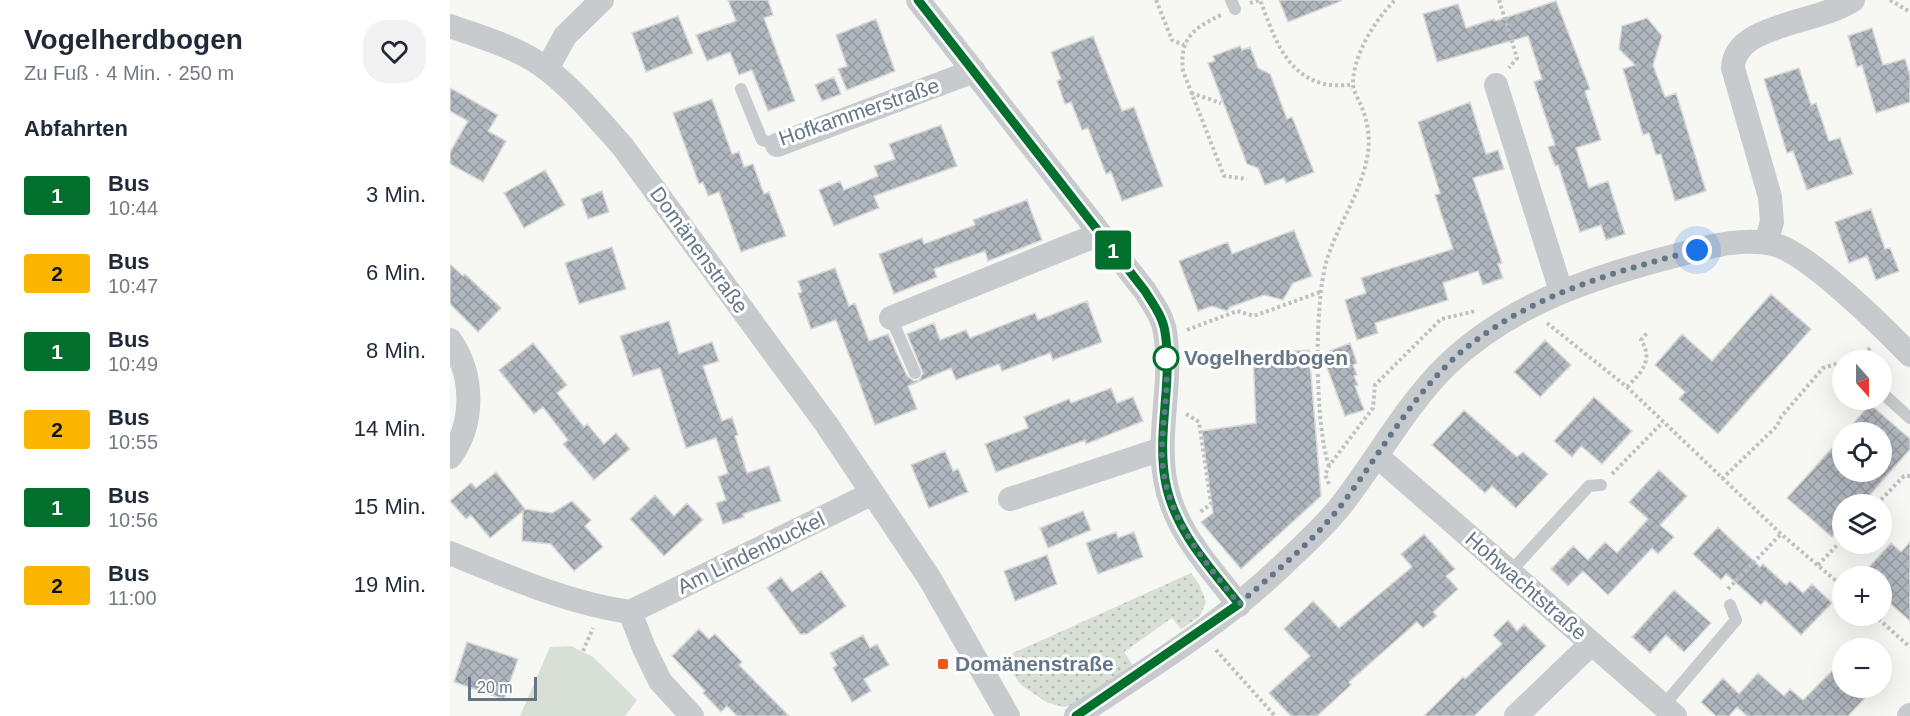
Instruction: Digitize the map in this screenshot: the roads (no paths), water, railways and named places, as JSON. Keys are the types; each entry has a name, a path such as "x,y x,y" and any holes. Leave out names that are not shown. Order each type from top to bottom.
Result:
{"street":[{"path":"547,69 566,36 602,0"},
{"path":"918,0 1145,291 1160,315 1165,332 1166,400 1162,449 1165,481 1181,526 1190,542 1239,604"},
{"path":"1766,243 1772,222 1770,197 1733,68 1733,56 1741,44 1758,34 1836,11 1853,0"},
{"name":"Domänenstraße","path":"450,26 515,51 547,69 592,112 649,181 827,425 930,579 1008,716"},
{"name":"Hofkammerstraße","path":"777,145 974,71"},
{"path":"1496,85 1561,291"},
{"path":"891,318 1100,234"},
{"path":"1076,716 1200,633 1239,604 1288,561 1341,505 1420,395 1448,364 1478,338 1527,308 1561,291 1661,259 1715,245 1766,243 1791,252 1816,271 1910,355"},
{"path":"450,340 460,354 466,379 468,405 464,435 450,458"},
{"path":"1010,499 1162,449"},
{"name":"Hohwachtstraße","path":"1377,456 1669,711"},
{"name":"Am Lindenbuckel","path":"630,612 872,494"},
{"path":"450,553 543,590 602,608 630,612 660,681 692,716"},
{"path":"1516,716 1591,644"}],"lane":[{"name":"Hofkammerstraße","path":"741,89 762,140 777,145"},
{"path":"891,318 915,373"},
{"path":"1892,402 1910,418"},
{"path":"1510,572 1589,486 1601,485"},
{"path":"1669,711 1736,620 1730,605"}],"place":[{"name":"Vogelherdbogen","path":"1166,358"},
{"name":"Domänenstraße","path":"943,664"}]}
